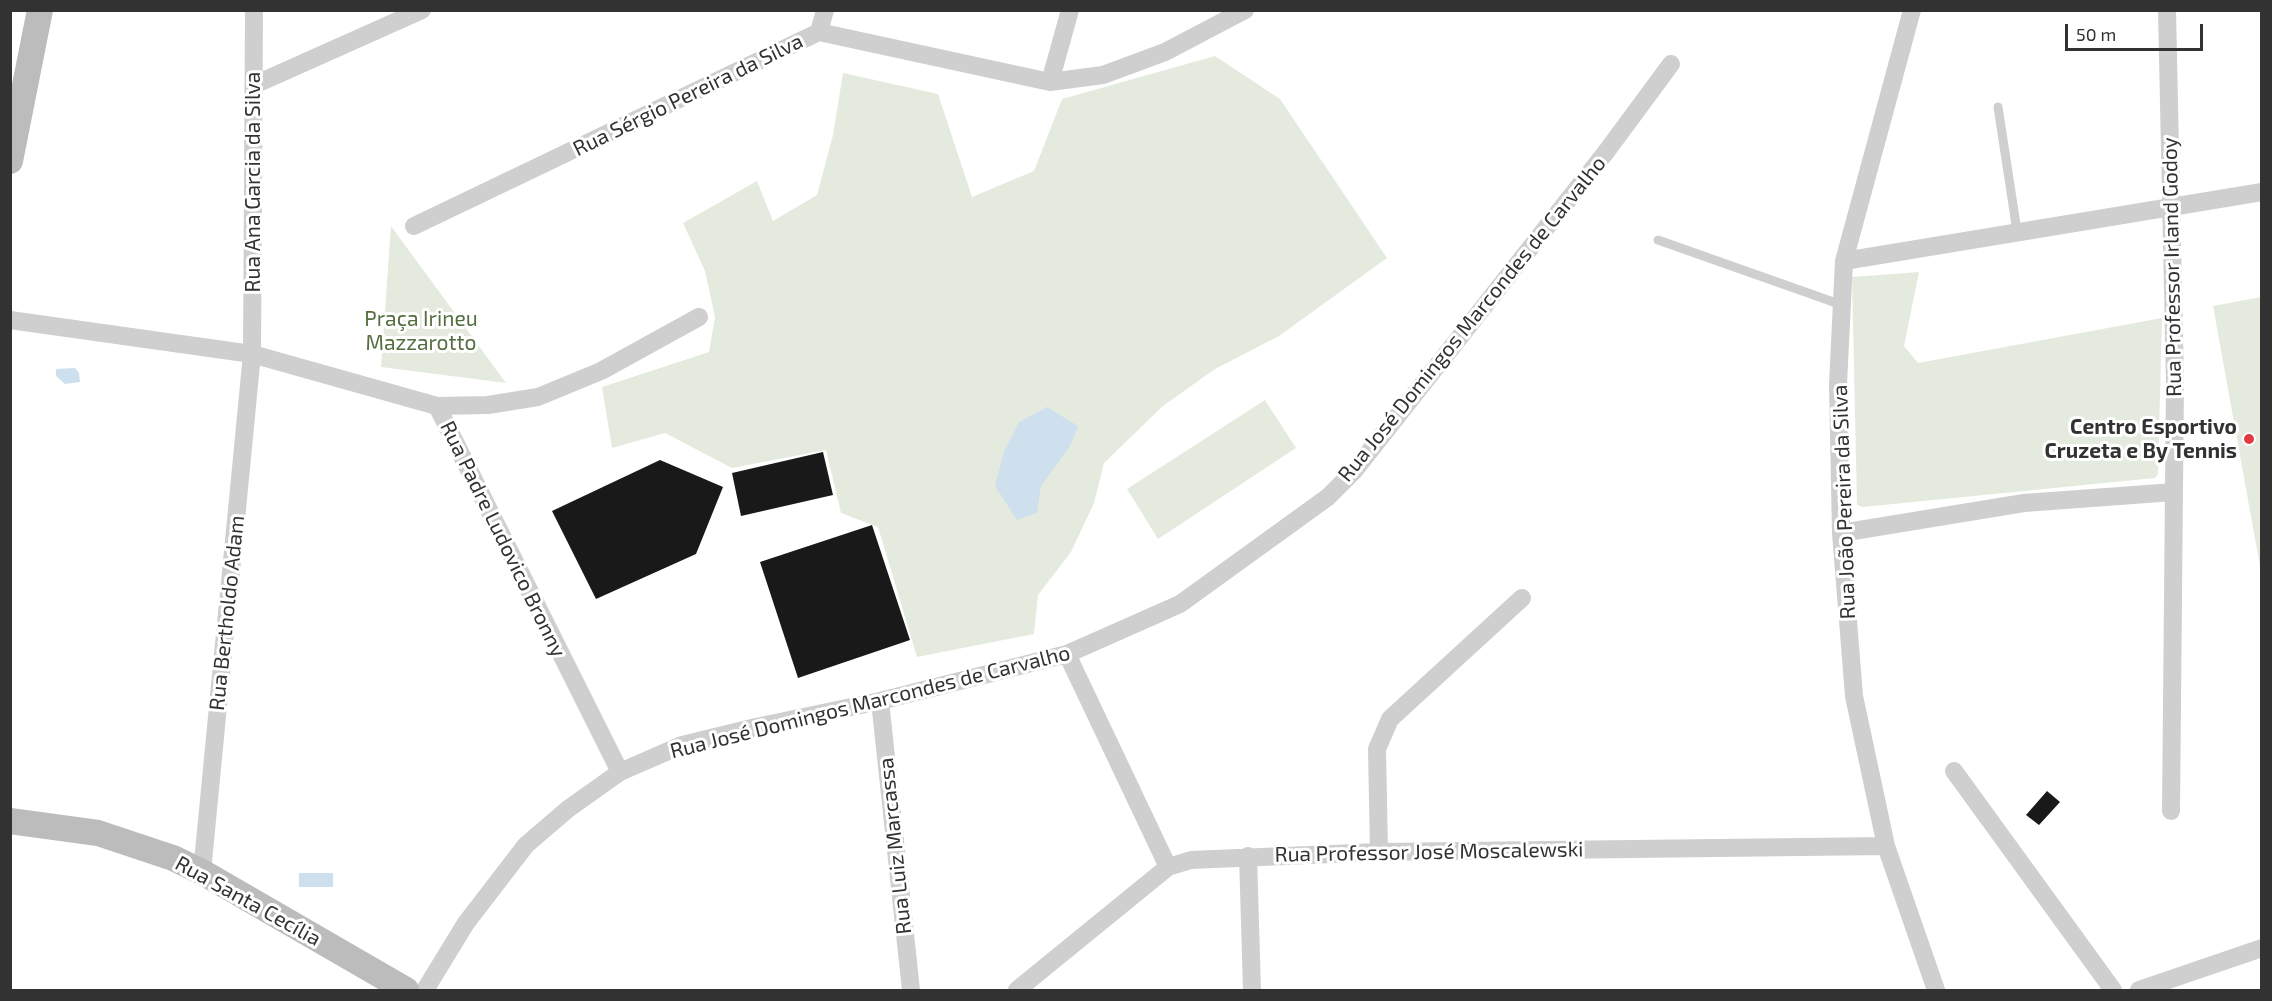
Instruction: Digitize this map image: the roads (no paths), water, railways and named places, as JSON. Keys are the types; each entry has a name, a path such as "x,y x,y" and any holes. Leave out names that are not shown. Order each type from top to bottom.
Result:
{"main road":[{"path":"10,161 40,10"},
{"name":"Rua Santa Cecília","path":"10,821 98,833 153,851 202,872 406,990"}],"street":[{"name":"Rua Ana Garcia da Silva","path":"252,354 254,10"},
{"path":"254,85 422,10"},
{"path":"819,32 825,10"},
{"path":"1050,82 1070,10"},
{"name":"Rua Sérgio Pereira da Silva","path":"414,226 819,32 1050,82 1103,75 1166,52 1245,10"},
{"name":"Rua João Pereira da Silva","path":"1912,10 1844,261 1838,384 1841,533 1854,696 1886,846 1936,990"},
{"name":"Rua Professor Irland Godoy","path":"2167,10 2175,381 2171,811"},
{"name":"Rua José Domingos Marcondes de Carvalho","path":"425,990 466,923 526,845 568,809 620,772 682,745 880,701 1067,654 1180,604 1335,491 1354,471 1576,190 1671,64"},
{"path":"1844,261 2262,192"},
{"path":"437,406 488,405 538,397 600,371 699,317"},
{"name":"Rua Padre Ludovico Bronny","path":"10,320 252,354 437,406 620,772"},
{"name":"Rua Bertholdo Adam","path":"202,872 252,354"},
{"path":"1841,533 2024,503 2174,492"},
{"path":"1379,852 1377,749 1390,719 1522,597"},
{"path":"1067,654 1168,867"},
{"name":"Rua Luiz Marcassa","path":"880,701 911,990"},
{"path":"1954,771 2113,990"},
{"name":"Rua Professor José Moscalewski","path":"1017,990 1168,867 1191,860 1379,852 1886,846"},
{"path":"1248,856 1252,990"},
{"path":"2139,990 2262,948"}],"lane":[{"path":"1998,107 2017,231"},
{"path":"1658,240 1842,305"}],"water":[{"path":"75,368 79,373 80,382 65,384 56,376 56,369"},
{"path":"1047,407 1078,426 1070,446 1041,486 1037,513 1017,520 995,486 1004,451 1019,422"},
{"path":"299,873 333,873 333,887 299,887"}],"place":[{"name":"Centro Esportivo Cruzeta e By Tennis","path":"2249,439"}],"park label":[{"name":"Praça Irineu Mazzarotto","path":"421,331"}]}
